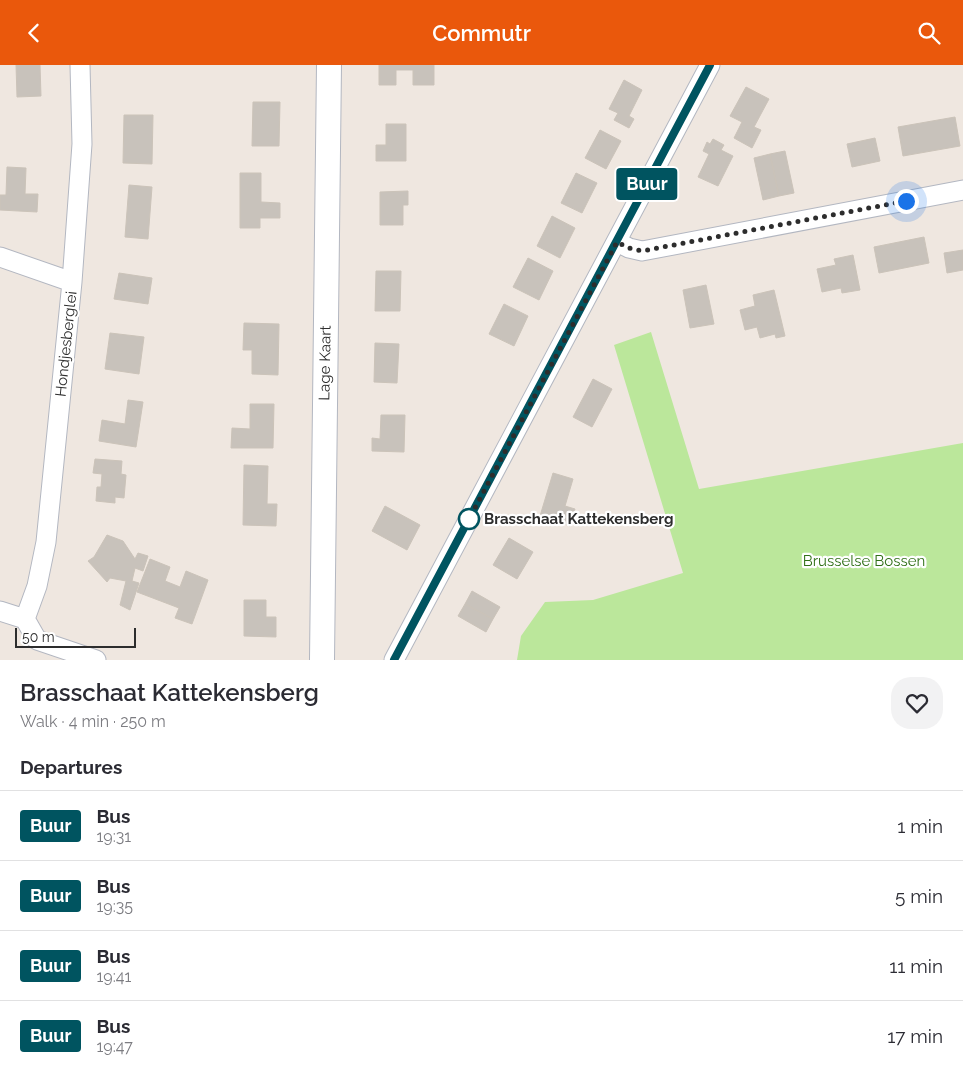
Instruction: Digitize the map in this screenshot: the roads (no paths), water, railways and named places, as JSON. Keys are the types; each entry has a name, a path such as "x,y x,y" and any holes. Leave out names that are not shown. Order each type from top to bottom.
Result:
{"street":[{"name":"Hondjesberglei","path":"25,619 37,586 46,542 72,282 82,144 80,65"},
{"name":"Lage Kaart","path":"322,660 329,65"},
{"path":"394,660 710,65"},
{"path":"617,242 629,248 642,251 963,190"},
{"path":"0,257 72,282"},
{"path":"0,611 25,619 37,639 96,660"}],"place":[{"name":"Brasschaat Kattekensberg","path":"469,519"}],"park label":[{"name":"Brusselse Bossen","path":"864,561"}]}
